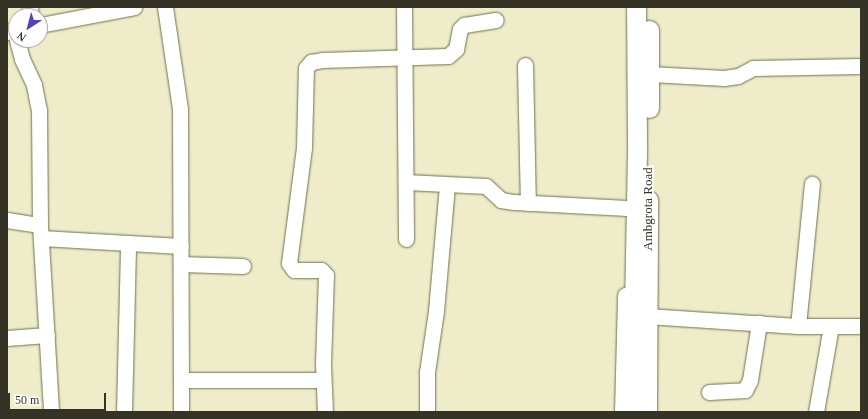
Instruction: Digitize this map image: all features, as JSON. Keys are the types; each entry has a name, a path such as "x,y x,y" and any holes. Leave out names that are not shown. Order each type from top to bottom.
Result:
{"main road":[{"path":"632,412 637,143 636,7"},
{"name":"Ambgrota Road","path":"647,412 650,74 648,7"}],"street":[{"path":"48,23 134,7"},
{"path":"166,7 180,109 181,412"},
{"path":"404,7 406,238"},
{"path":"622,412 627,208 628,7"},
{"path":"325,412 323,380 326,275 321,270 294,270 289,263 304,148 306,68 311,62 322,60 405,58 451,55 456,49 460,30 464,25 496,20"},
{"path":"19,48 37,97 41,231 51,412"},
{"path":"525,65 528,203"},
{"path":"650,74 724,78 738,76 753,68 861,66"},
{"path":"406,182 486,186 501,200 528,203 627,208"},
{"path":"427,412 427,372 436,311 447,184"},
{"path":"798,326 812,184"},
{"path":"7,220 41,231 128,243 181,246"},
{"path":"124,412 128,243"},
{"path":"181,264 243,266"},
{"path":"647,316 798,326 861,326"},
{"path":"709,392 745,390 750,380 759,323"},
{"path":"816,412 831,326"},
{"path":"7,338 47,335"},
{"path":"181,380 323,380"}]}
